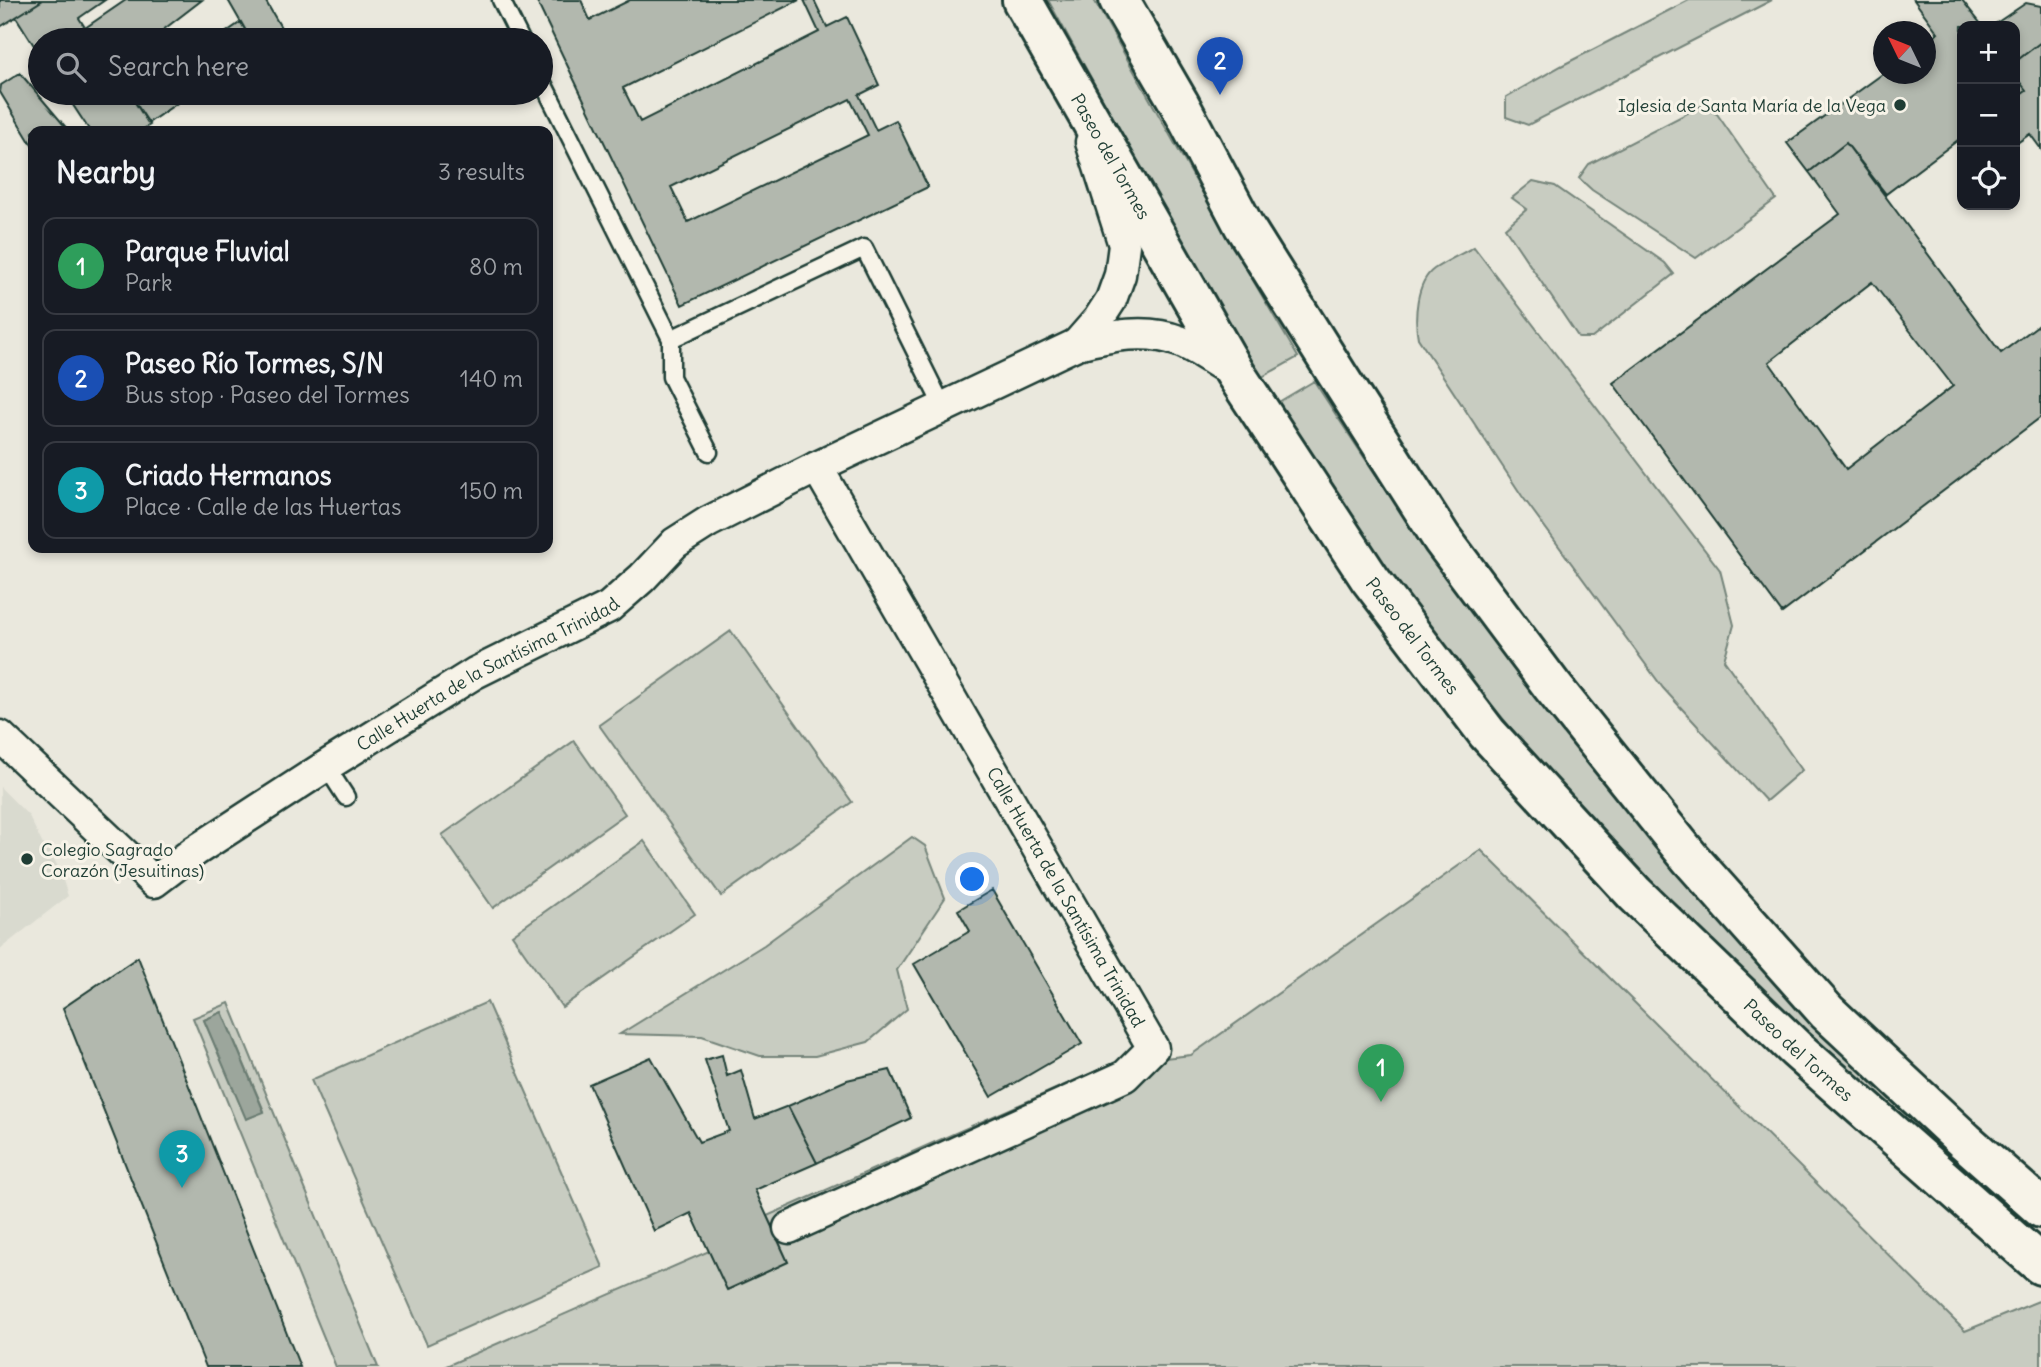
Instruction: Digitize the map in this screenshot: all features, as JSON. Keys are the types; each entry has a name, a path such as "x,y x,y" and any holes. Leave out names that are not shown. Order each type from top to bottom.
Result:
{"highway":[{"name":"Paseo del Tormes","path":"1023,0 1235,373 1370,579 1487,733 1635,894 1796,1049 2041,1265"},
{"path":"1119,0 1179,103 1244,226 1442,539 1552,686 1690,858 1828,1012 1965,1141 2041,1208"}],"street":[{"name":"Calle Huerta de la Santísima Trinidad","path":"1076,93 1124,245 1120,275 1111,300 1077,344"},
{"name":"Calle Huerta de la Santísima Trinidad","path":"0,736 154,882 195,851 475,673 609,607 642,578 675,543 708,522 943,407 1077,344 1142,333 1178,341 1235,373"},
{"name":"Calle Huerta de la Santísima Trinidad","path":"789,1228 1125,1076 1153,1048 817,467"}],"lane":[{"path":"501,0 516,28"},
{"path":"553,103 671,339 671,377 709,452"},
{"path":"671,339 864,248 943,407"},
{"path":"326,766 346,797"}],"shaded area":[{"path":"1048,0 1094,0 1298,357 1262,377 1186,250"},
{"path":"1689,0 1772,0 1528,125 1506,117 1506,97"},
{"path":"1701,106 1717,114 1776,199 1696,258 1592,190 1579,178 1589,164"},
{"path":"1533,181 1555,186 1665,263 1674,274 1592,338 1579,338 1505,228 1527,209 1512,198"},
{"path":"1474,247 1720,570 1734,625 1724,660 1802,770 1766,801 1663,688 1522,496 1418,338 1416,321 1423,282 1434,269"},
{"path":"1314,381 1463,599 1515,670 1624,808 1822,1032 1873,1084 1944,1149 1939,1152 1767,994 1612,842 1538,761 1420,612 1346,509 1277,403"},
{"path":"731,631 852,802 721,896 599,725"},
{"path":"574,741 625,814 493,908 442,835"},
{"name":"Colegio Sagrado Corazón (Jesuitinas)","path":"0,787 29,816 44,847 47,846 60,871 68,896 0,949"},
{"path":"912,837 925,846 945,898 897,970 907,1009 868,1042 815,1056 760,1056 702,1036 620,1034 764,945"},
{"path":"644,841 695,914 562,1007 512,935"},
{"path":"1481,850 1965,1331 2041,1300 2041,1367 444,1367 709,1251 728,1290 788,1262 767,1216 1112,1064 1191,1055"},
{"path":"487,1002 603,1267 427,1345 311,1080"},
{"path":"229,1003 378,1367 336,1367 193,1018","holes":["222,1012 264,1111 247,1119 204,1020"]},
{"path":"222,1012 264,1112 246,1119 204,1020"}],"building":[{"path":"0,0 43,0 0,27"},
{"path":"43,0 105,0 79,18 85,28 28,28 28,36 16,17"},
{"path":"126,0 202,0 166,28 85,28"},
{"path":"228,0 265,0 281,28 244,28"},
{"path":"536,0 581,0 590,20 630,0 799,0 623,88 640,122 819,32 804,0 814,0 827,27 847,17 879,85 859,95 876,130 896,120 928,187 682,305 553,36 553,28 549,28","holes":["850,99 868,135 688,222 671,187"]},
{"name":"Iglesia de Santa María de la Vega","path":"1914,0 1962,0 1979,21 1957,21 1957,141 1886,194 1846,143 1809,172 1787,143 1873,81 1873,84 1936,84 1938,33 1936,21 1929,21"},
{"path":"2026,3 2041,6 2041,42 2020,58 2020,21 1999,21"},
{"path":"241,22 244,28 232,28"},
{"path":"2041,42 2041,149 2030,134 2020,141 2020,94 2026,90 2020,82 2020,58"},
{"path":"20,73 28,82 28,105 47,105 65,126 28,126 28,139 0,92 1,85"},
{"path":"2020,82 2026,90 2020,94"},
{"path":"73,105 137,105 150,125 148,126 87,126"},
{"path":"137,105 174,105 148,123"},
{"path":"1846,143 2001,353 2041,323 2041,417 1782,613 1613,383 1840,214 1809,172","holes":["1872,282 1953,386 1846,469 1769,362"]},
{"path":"992,890 1082,1044 991,1097 914,964 970,931 958,910"},
{"path":"138,957 300,1367 206,1367 63,1008"},
{"path":"722,1055 727,1076 741,1070 755,1119 788,1106 817,1163 755,1190 788,1262 727,1290 691,1213 654,1231 589,1084 651,1057 699,1142 729,1131 705,1060"},
{"path":"890,1070 911,1118 817,1163 788,1106 847,1080"}],"place":[{"name":"Paseo Río Tormes, S/N","path":"1220,95"},
{"name":"Iglesia de Santa María de la Vega","path":"1900,105"},
{"name":"Colegio Sagrado Corazón (Jesuitinas)","path":"27,859"},
{"name":"Parque Fluvial","path":"1381,1102"},
{"name":"Criado Hermanos","path":"182,1188"}]}
